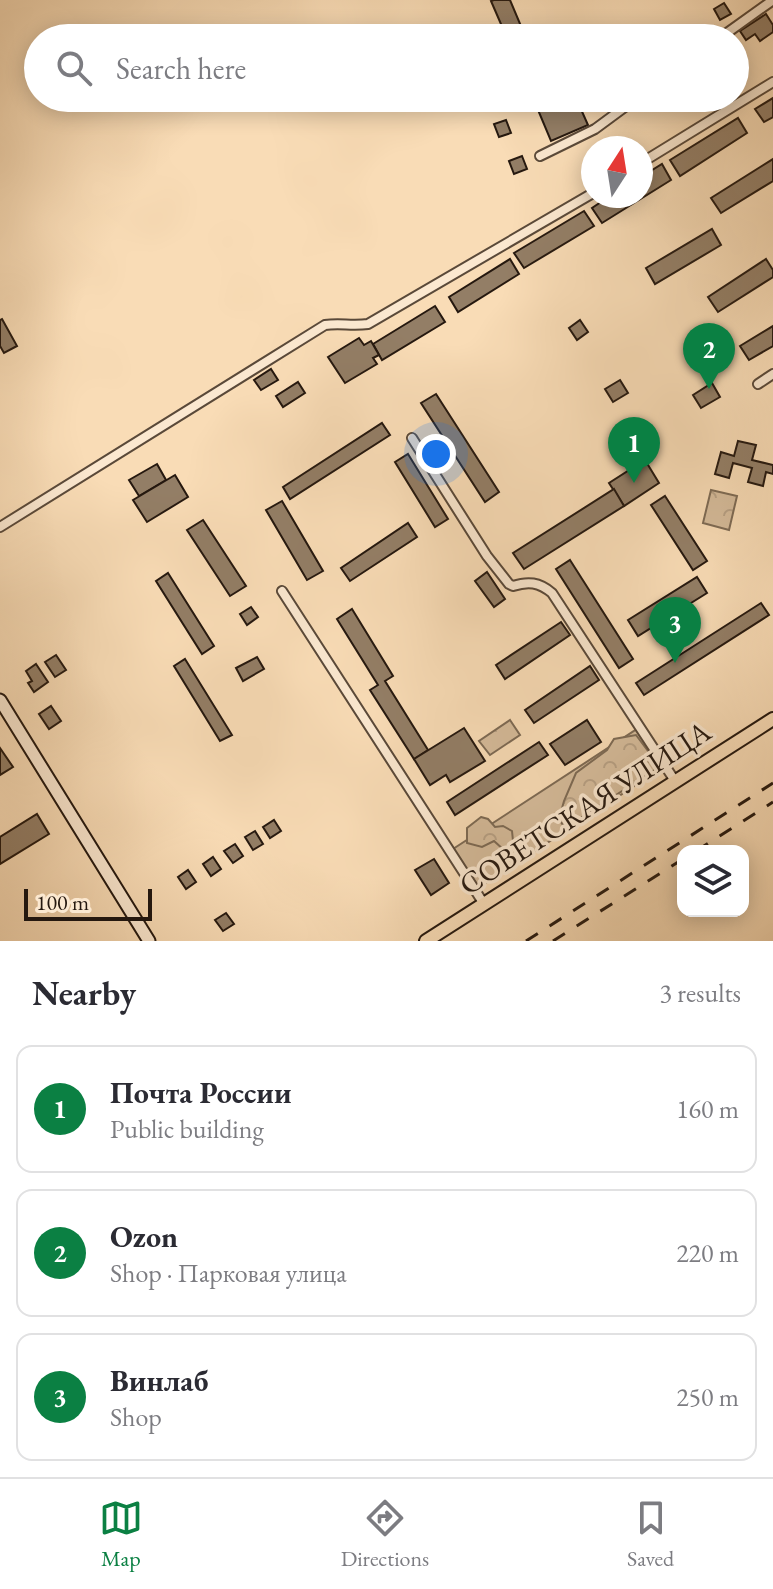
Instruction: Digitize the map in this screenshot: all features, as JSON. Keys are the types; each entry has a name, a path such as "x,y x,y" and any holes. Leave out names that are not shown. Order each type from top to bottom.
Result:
{"main road":[{"path":"0,700 149,941"},
{"name":"СОВЕТСКАЯ УЛИЦА","path":"426,941 773,719"}],"street":[{"path":"740,24 773,0"},
{"path":"749,97 773,82"},
{"path":"540,156 595,129 618,112"},
{"path":"653,156 724,112"},
{"path":"0,527 325,325 368,324 581,200"},
{"path":"758,384 773,374"},
{"path":"412,438 487,556 509,584 513,586 524,582 545,587 552,593 675,781"},
{"path":"282,591 484,904"}],"green space":[{"path":"711,490 737,496 729,530 703,523"},
{"path":"510,720 520,735 490,755 479,741"},
{"path":"637,729 662,768 478,888 453,849"},
{"path":"636,735 657,763 656,769 565,828 559,819 576,773 607,750 614,739"},
{"path":"481,817 488,819 495,827 503,826 512,831 513,841 504,850 494,841 482,847 467,843 467,828"}],"building":[{"path":"510,0 520,24 501,24 491,1"},
{"path":"724,3 731,14 720,20 714,9"},
{"path":"766,14 773,25 773,32 760,41 755,34 749,38 749,25"},
{"path":"773,98 773,117 764,122 755,109"},
{"path":"539,112 582,112 588,125 551,141"},
{"path":"738,118 747,133 680,176 670,160"},
{"path":"506,120 511,133 499,137 494,124"},
{"path":"522,156 527,169 514,174 509,161"},
{"path":"773,159 773,181 721,213 711,198"},
{"path":"662,164 671,180 653,191 653,170"},
{"path":"592,208 626,208 602,223"},
{"path":"584,211 594,226 524,268 514,253"},
{"path":"712,229 721,245 655,284 646,268"},
{"path":"510,259 519,274 458,312 449,297"},
{"path":"766,259 773,270 773,277 718,312 708,297"},
{"path":"435,306 445,322 382,360 373,344"},
{"path":"2,319 17,346 4,353 0,346"},
{"path":"580,320 588,332 577,340 569,328"},
{"path":"773,326 773,346 749,360 740,346"},
{"path":"359,338 364,345 371,341 379,355 373,358 377,364 345,383 328,357"},
{"path":"271,369 278,380 261,390 254,380"},
{"path":"620,380 628,393 613,402 605,389"},
{"path":"298,382 305,393 283,407 276,396"},
{"path":"712,383 720,397 701,408 693,395"},
{"path":"436,394 499,492 485,502 421,403"},
{"path":"382,423 390,435 290,499 283,487"},
{"path":"738,441 756,445 752,460 773,465 773,474 766,472 763,486 748,482 752,468 733,463 729,478 715,474 721,452 734,456"},
{"path":"408,454 448,519 435,527 395,462"},
{"path":"645,460 659,483 624,506 609,483"},
{"path":"157,464 166,480 139,496 129,480"},
{"path":"175,475 188,497 147,522 133,500"},
{"path":"614,489 624,506 524,569 513,553"},
{"path":"665,496 707,561 693,570 651,505"},
{"path":"282,501 323,571 307,580 266,510"},
{"path":"203,520 246,586 230,596 187,530"},
{"path":"408,523 417,537 350,581 341,568"},
{"path":"570,560 633,659 619,668 556,569"},
{"path":"487,572 505,599 494,607 475,581"},
{"path":"168,573 214,646 202,654 156,581"},
{"path":"697,577 707,593 638,636 628,620"},
{"path":"761,603 769,615 644,695 636,683"},
{"path":"251,607 258,617 247,625 240,614"},
{"path":"352,609 393,676 385,681 428,750 414,759 370,690 378,685 337,619"},
{"path":"561,622 570,635 505,679 496,665"},
{"path":"56,655 66,670 55,677 45,662"},
{"path":"257,657 264,669 243,681 236,668"},
{"path":"185,659 232,735 220,741 174,666"},
{"path":"36,664 48,682 34,692 28,683 32,681 26,671"},
{"path":"590,666 599,680 534,723 525,710"},
{"path":"51,706 61,721 49,729 39,714"},
{"path":"587,720 601,742 565,765 550,744"},
{"path":"464,728 485,761 450,782 446,775 430,785 414,759"},
{"path":"539,742 548,755 455,815 447,802"},
{"path":"0,748 13,767 0,775"},
{"path":"37,814 49,834 0,864 0,837"},
{"path":"274,820 281,831 270,838 263,827"},
{"path":"255,831 263,844 253,850 245,837"},
{"path":"235,844 243,856 233,863 224,851"},
{"path":"213,857 221,869 211,876 203,864"},
{"path":"434,859 449,883 431,895 415,870"},
{"path":"188,870 196,882 186,889 178,877"},
{"path":"226,913 234,924 223,931 215,920"}],"railway":[{"path":"526,941 773,783"},
{"path":"705,845 773,802"},
{"path":"553,941 677,863"}],"place":[{"name":"Ozon","path":"709,389"},
{"name":"Почта России","path":"634,483"},
{"name":"Винлаб","path":"675,663"}]}
